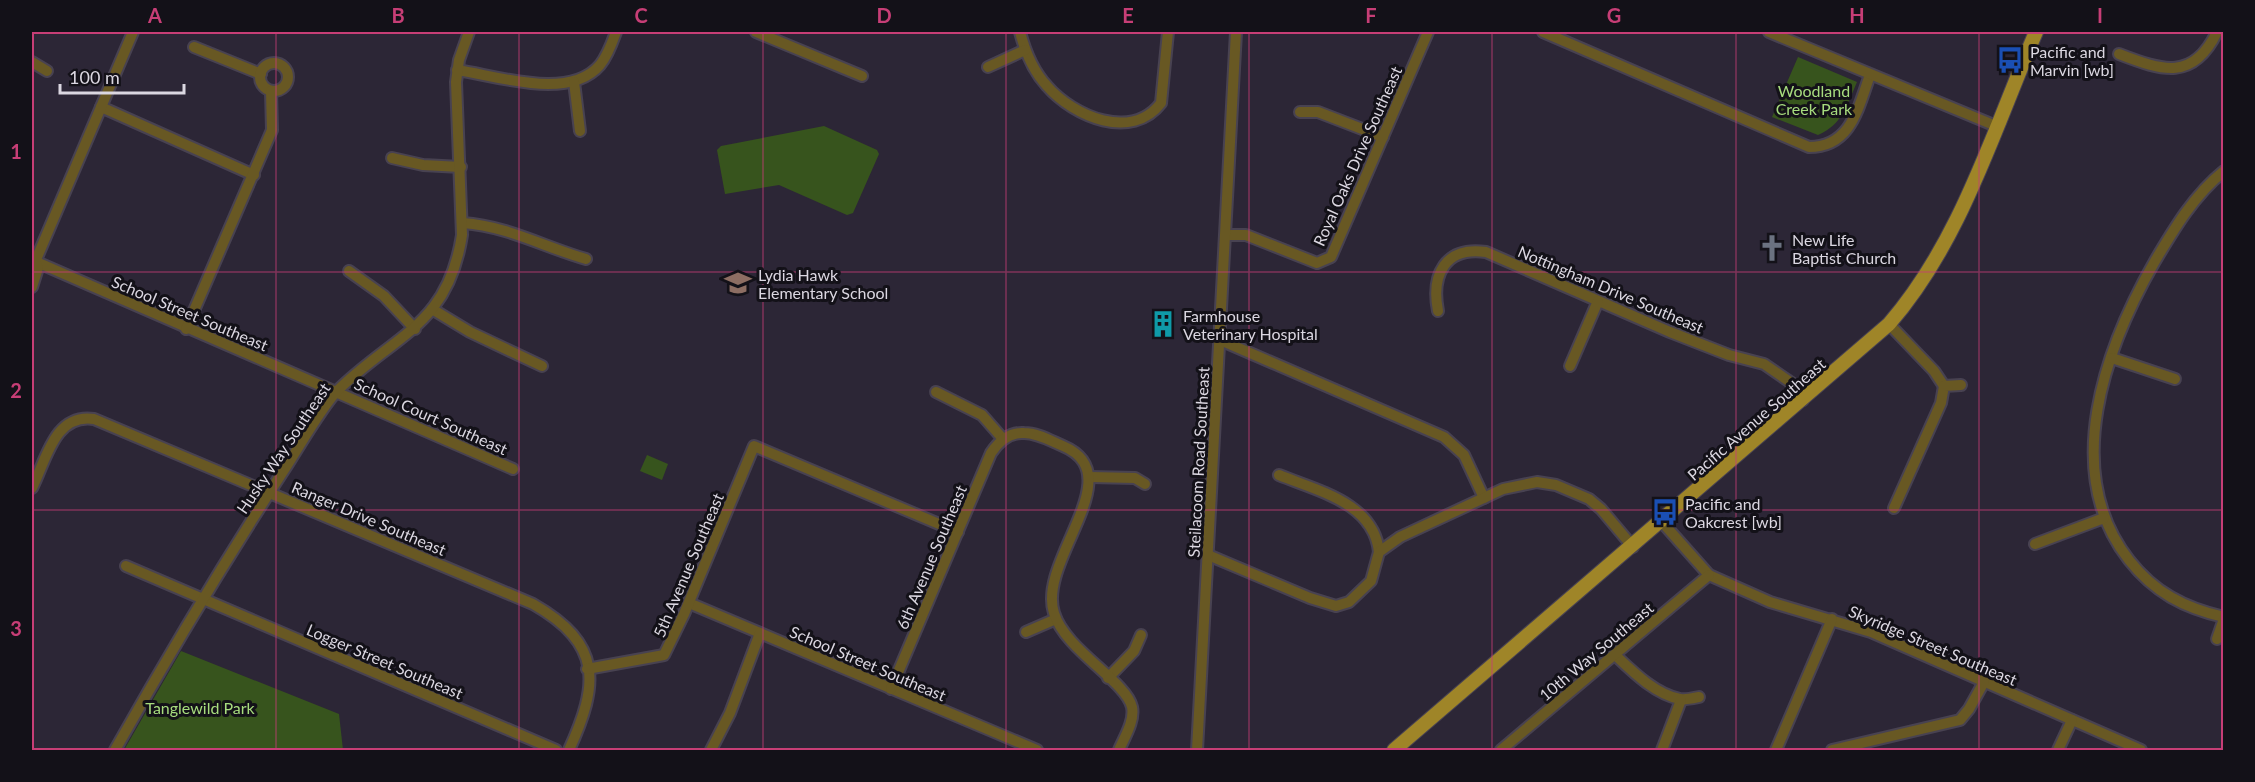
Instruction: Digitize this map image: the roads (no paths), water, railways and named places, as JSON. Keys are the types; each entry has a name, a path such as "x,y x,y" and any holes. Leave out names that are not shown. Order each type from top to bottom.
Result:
{"main road":[{"name":"Pacific Avenue Southeast","path":"1394,750 1633,547 1889,324 1937,260 2036,32"}],"street":[{"path":"32,287 38,268 33,261 133,32"},
{"name":"Husky Way Southeast","path":"115,750 202,599 337,391 415,329 432,309 455,267 463,223 457,70 469,32"},
{"path":"457,70 548,84 574,82 598,66 616,32"},
{"path":"756,32 862,76"},
{"path":"1020,32 1026,50 1041,78 1058,97 1074,108 1113,123 1129,123 1154,113 1161,103 1165,87 1168,32"},
{"name":"Steilacoom Road Southeast","path":"1197,750 1236,32"},
{"name":"Royal Oaks Drive Southeast","path":"1226,235 1246,235 1310,261 1324,261 1331,257 1428,32"},
{"path":"1544,32 1809,147 1832,144 1846,132 1870,75"},
{"path":"1769,32 1996,126"},
{"path":"2119,54 2162,69 2183,67 2203,55 2217,32"},
{"path":"194,47 261,74"},
{"path":"988,67 1026,50"},
{"path":"32,62 48,71"},
{"path":"270,64 279,64 285,70 288,78 285,86 272,91 262,83 261,74 270,64"},
{"path":"574,82 580,131"},
{"path":"186,329 272,130 272,91"},
{"path":"101,107 254,175"},
{"path":"1300,112 1318,112 1383,137"},
{"path":"392,158 423,165 461,167"},
{"path":"2217,639 2223,618 2188,607 2151,585 2123,553 2104,518 2093,465 2093,439 2112,358 2132,305 2167,241 2191,206 2223,171"},
{"path":"463,223 490,225 509,230 556,250 586,259"},
{"name":"Nottingham Drive Southeast","path":"1438,311 1434,293 1442,270 1458,253 1472,250 1486,252 1719,351 1764,363 1793,384 1803,400"},
{"name":"School Street Southeast","path":"33,261 186,329 337,391"},
{"path":"349,272 384,296 415,329"},
{"path":"1570,366 1598,300"},
{"path":"432,309 470,332 542,366"},
{"path":"1889,324 1934,372 1944,386 1941,403 1894,508"},
{"path":"1220,340 1444,437 1464,455 1484,498"},
{"path":"2112,358 2175,379"},
{"path":"1944,386 1961,385"},
{"name":"School Court Southeast","path":"337,391 513,469"},
{"path":"936,392 982,415 1003,439 1011,435 1028,433 1072,450 1085,462 1090,477 1088,494 1054,576 1051,595 1056,618 1066,637 1129,700 1132,707 1130,723 1119,750"},
{"name":"Ranger Drive Southeast","path":"32,488 59,432 70,422 87,418 123,429 533,604 554,616 570,630 581,647 591,693 569,750"},
{"name":"6th Avenue Southeast","path":"891,689 991,453 1003,439"},
{"name":"5th Avenue Southeast","path":"586,669 664,655 689,603 754,446 958,532"},
{"path":"1208,555 1310,598 1336,606 1349,602 1371,581 1379,552 1375,533 1358,510 1279,475"},
{"path":"1090,477 1135,478 1145,484"},
{"path":"1379,552 1400,537 1484,498 1527,482 1556,485 1596,504 1633,547"},
{"path":"2035,544 2104,518"},
{"name":"Skyridge Street Southeast","path":"1662,522 1709,575 1770,602 1871,632 2141,750"},
{"name":"Logger Street Southeast","path":"126,566 556,750"},
{"name":"10th Way Southeast","path":"1501,750 1709,575"},
{"name":"School Street Southeast","path":"689,603 1036,750"},
{"path":"1026,632 1056,618"},
{"path":"1776,750 1832,619"},
{"path":"711,750 730,713 760,633"},
{"path":"1108,678 1134,651 1141,634"},
{"path":"1615,655 1636,675 1681,700 1699,697"},
{"path":"1832,750 1959,720 1969,709 1983,682"},
{"path":"1662,750 1681,700"},
{"path":"2058,750 2072,720"}],"place":[{"name":"Pacific and Marvin [wb]","path":"2010,60"},
{"name":"New Life Baptist Church","path":"1772,248"},
{"name":"Lydia Hawk Elementary School","path":"738,283"},
{"name":"Farmhouse Veterinary Hospital","path":"1163,324"},
{"name":"Pacific and Oakcrest [wb]","path":"1665,512"}],"park label":[{"name":"Woodland Creek Park","path":"1814,99"},
{"name":"Tanglewild Park","path":"200,707"}]}
